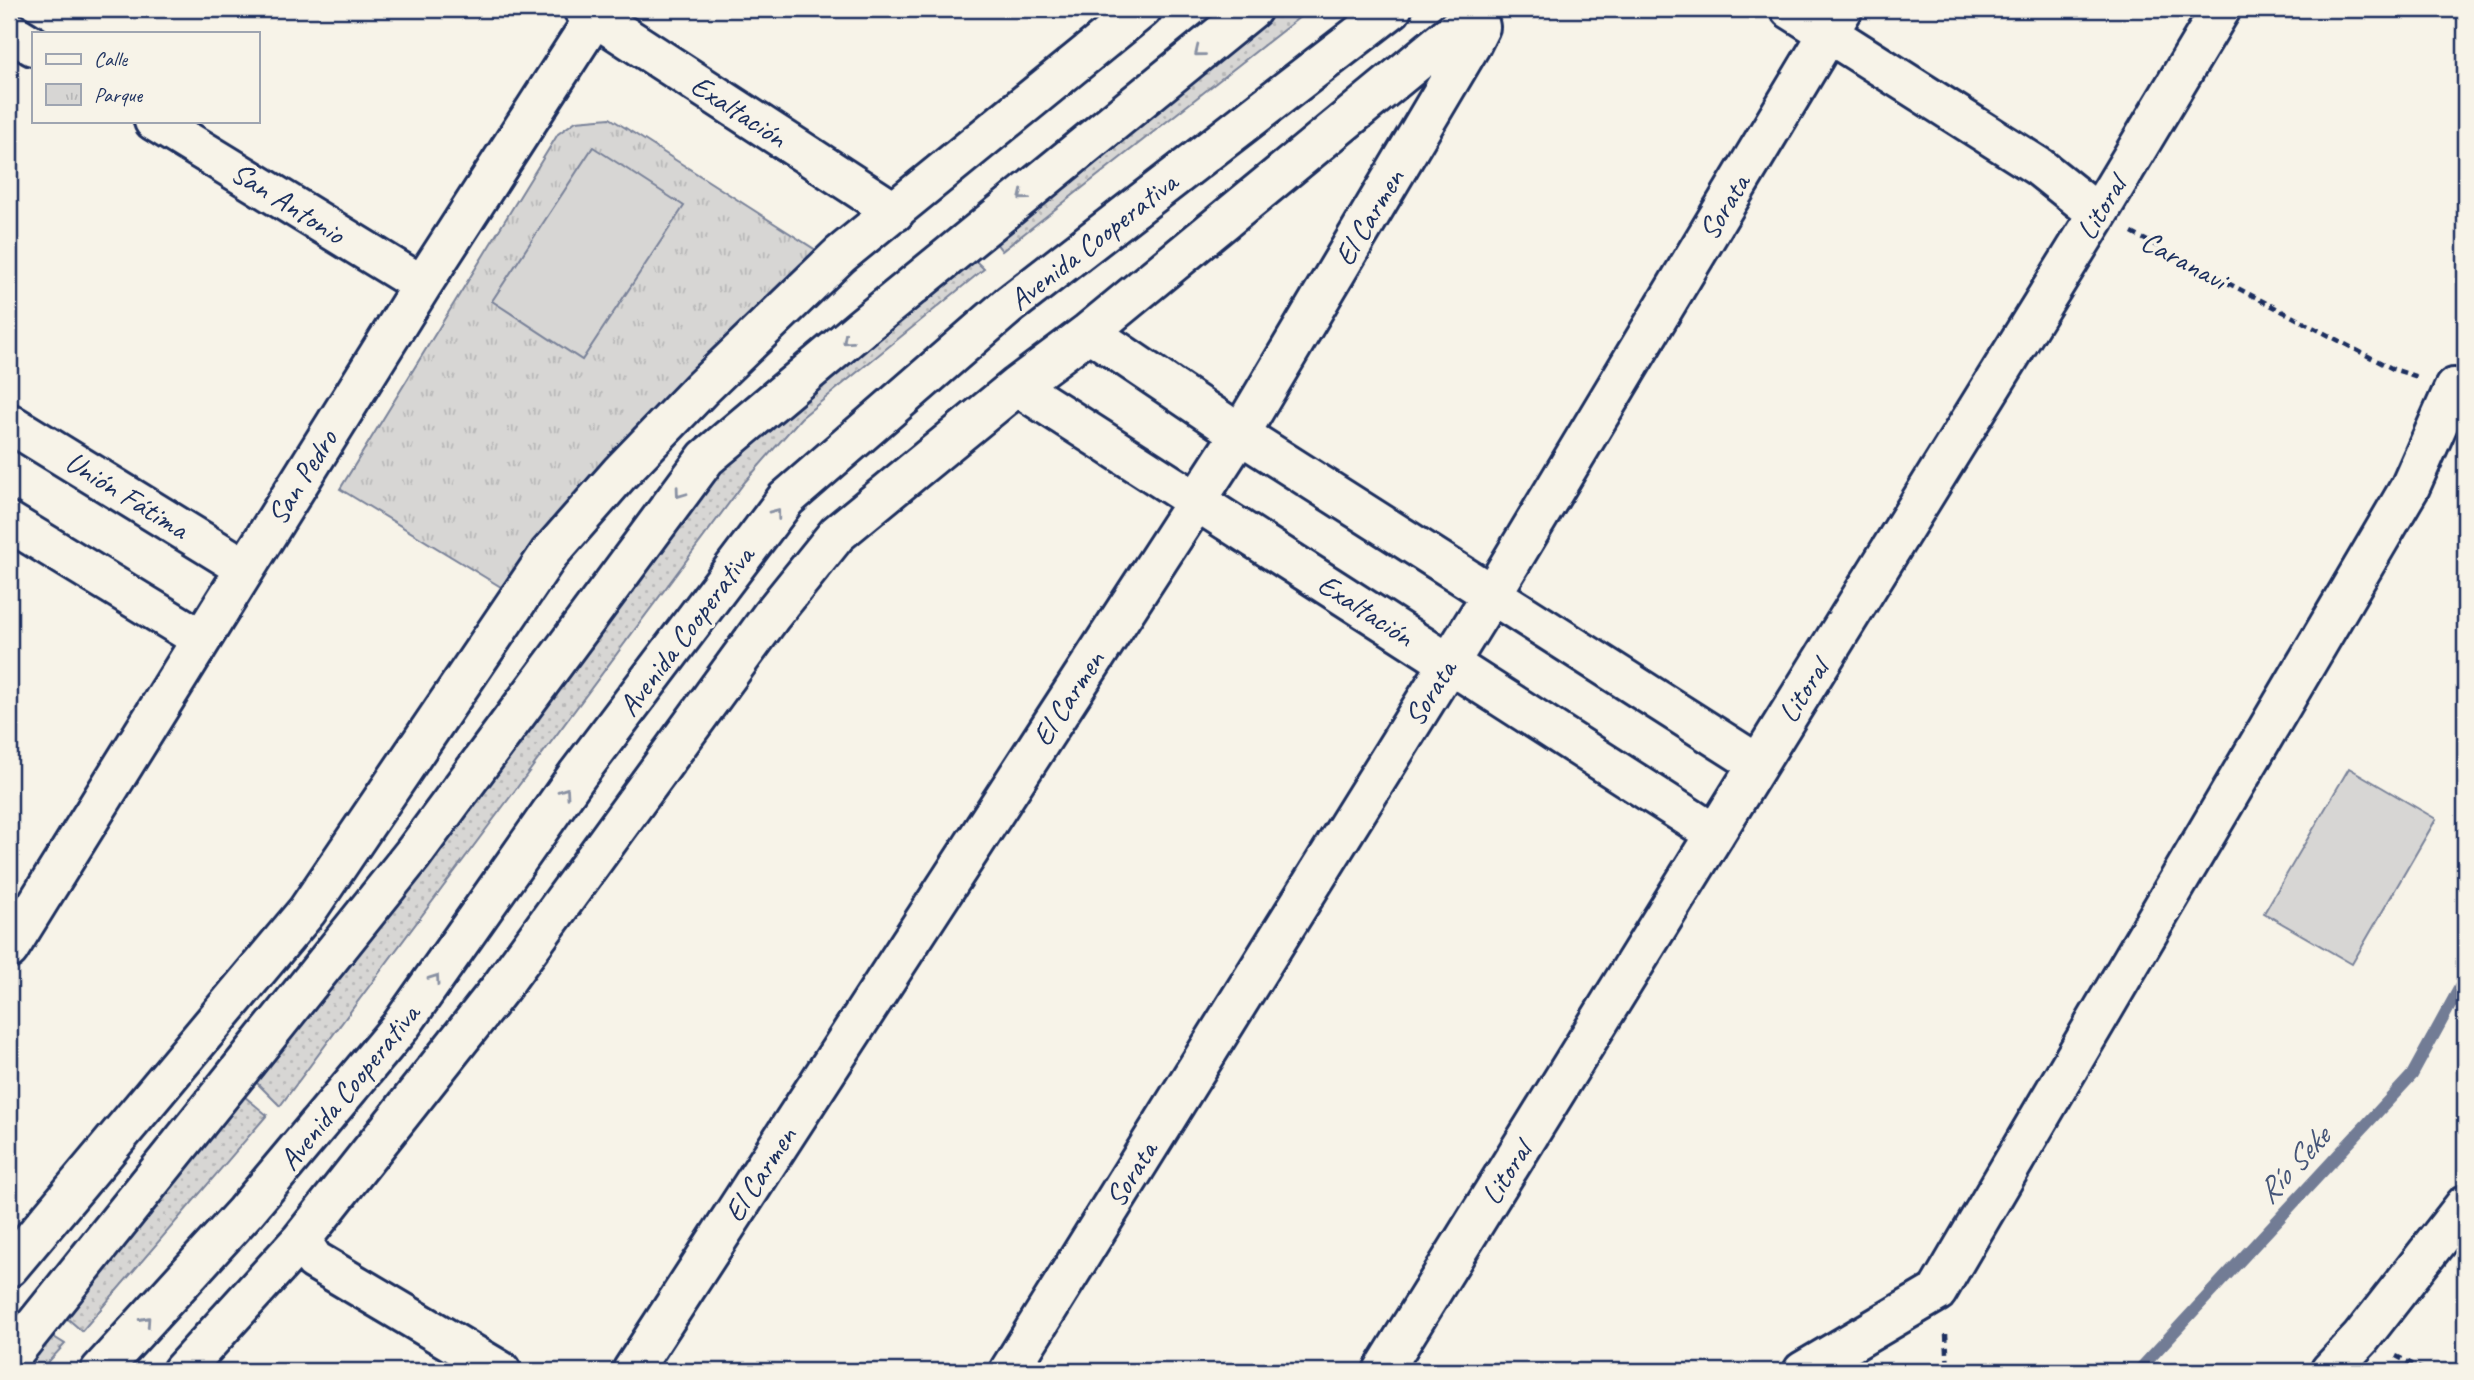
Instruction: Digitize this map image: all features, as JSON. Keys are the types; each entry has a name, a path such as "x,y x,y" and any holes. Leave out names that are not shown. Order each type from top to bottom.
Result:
{"street":[{"path":"9,1266 307,911 549,554 620,473 701,389 840,255 1142,9"},
{"path":"9,1358 413,854 706,458 1252,9"},
{"name":"Avenida Cooperativa","path":"100,1371 245,1212 400,1027 578,774 786,499 1008,306 1392,9"},
{"path":"1790,9 1836,21 2039,167 2098,214"},
{"name":"Litoral","path":"1383,1371 2098,214 2221,9"},
{"name":"Exaltación","path":"593,11 895,212"},
{"name":"San Pedro","path":"9,949 21,905 201,639 593,11"},
{"path":"182,1371 301,1240 501,987 771,616 837,534 1017,386 1089,332 1479,11"},
{"name":"El Carmen","path":"632,1371 1240,434 1472,43 1480,27 1479,11"},
{"name":"Sorata","path":"1009,1371 1492,594 1836,21"},
{"path":"9,31 32,45"},
{"name":"San Antonio","path":"156,122 422,285"},
{"path":"1089,332 1240,434 1758,764"},
{"name":"Exaltación","path":"1017,386 1715,834"},
{"path":"1803,1371 1937,1292 2410,487 2454,388"},
{"name":"Unión Fátima","path":"9,423 245,568"},
{"path":"9,522 201,639"},
{"path":"2330,1371 2361,1338 2465,1205"},
{"path":"301,1240 314,1260 501,1371"}],"path":[{"name":"Caranavi","path":"2098,214 2194,267 2326,332 2393,369 2454,388"}],"green space":[{"path":"1257,9 1310,9 1002,251 982,224"},
{"path":"610,118 822,254 657,416 501,587 340,489 558,134 576,121"},
{"path":"593,147 684,206 582,360 492,301"},
{"path":"958,244 984,269 801,418 744,483 280,1106 256,1082 271,1054 712,454"},
{"path":"2349,768 2436,819 2352,964 2264,913"},
{"path":"239,1092 267,1115 82,1331 54,1307"},
{"path":"33,1324 65,1344 40,1371 9,1371"}],"waterway":[{"name":"Río Seke","path":"2138,1371 2412,1075 2465,978"}]}
